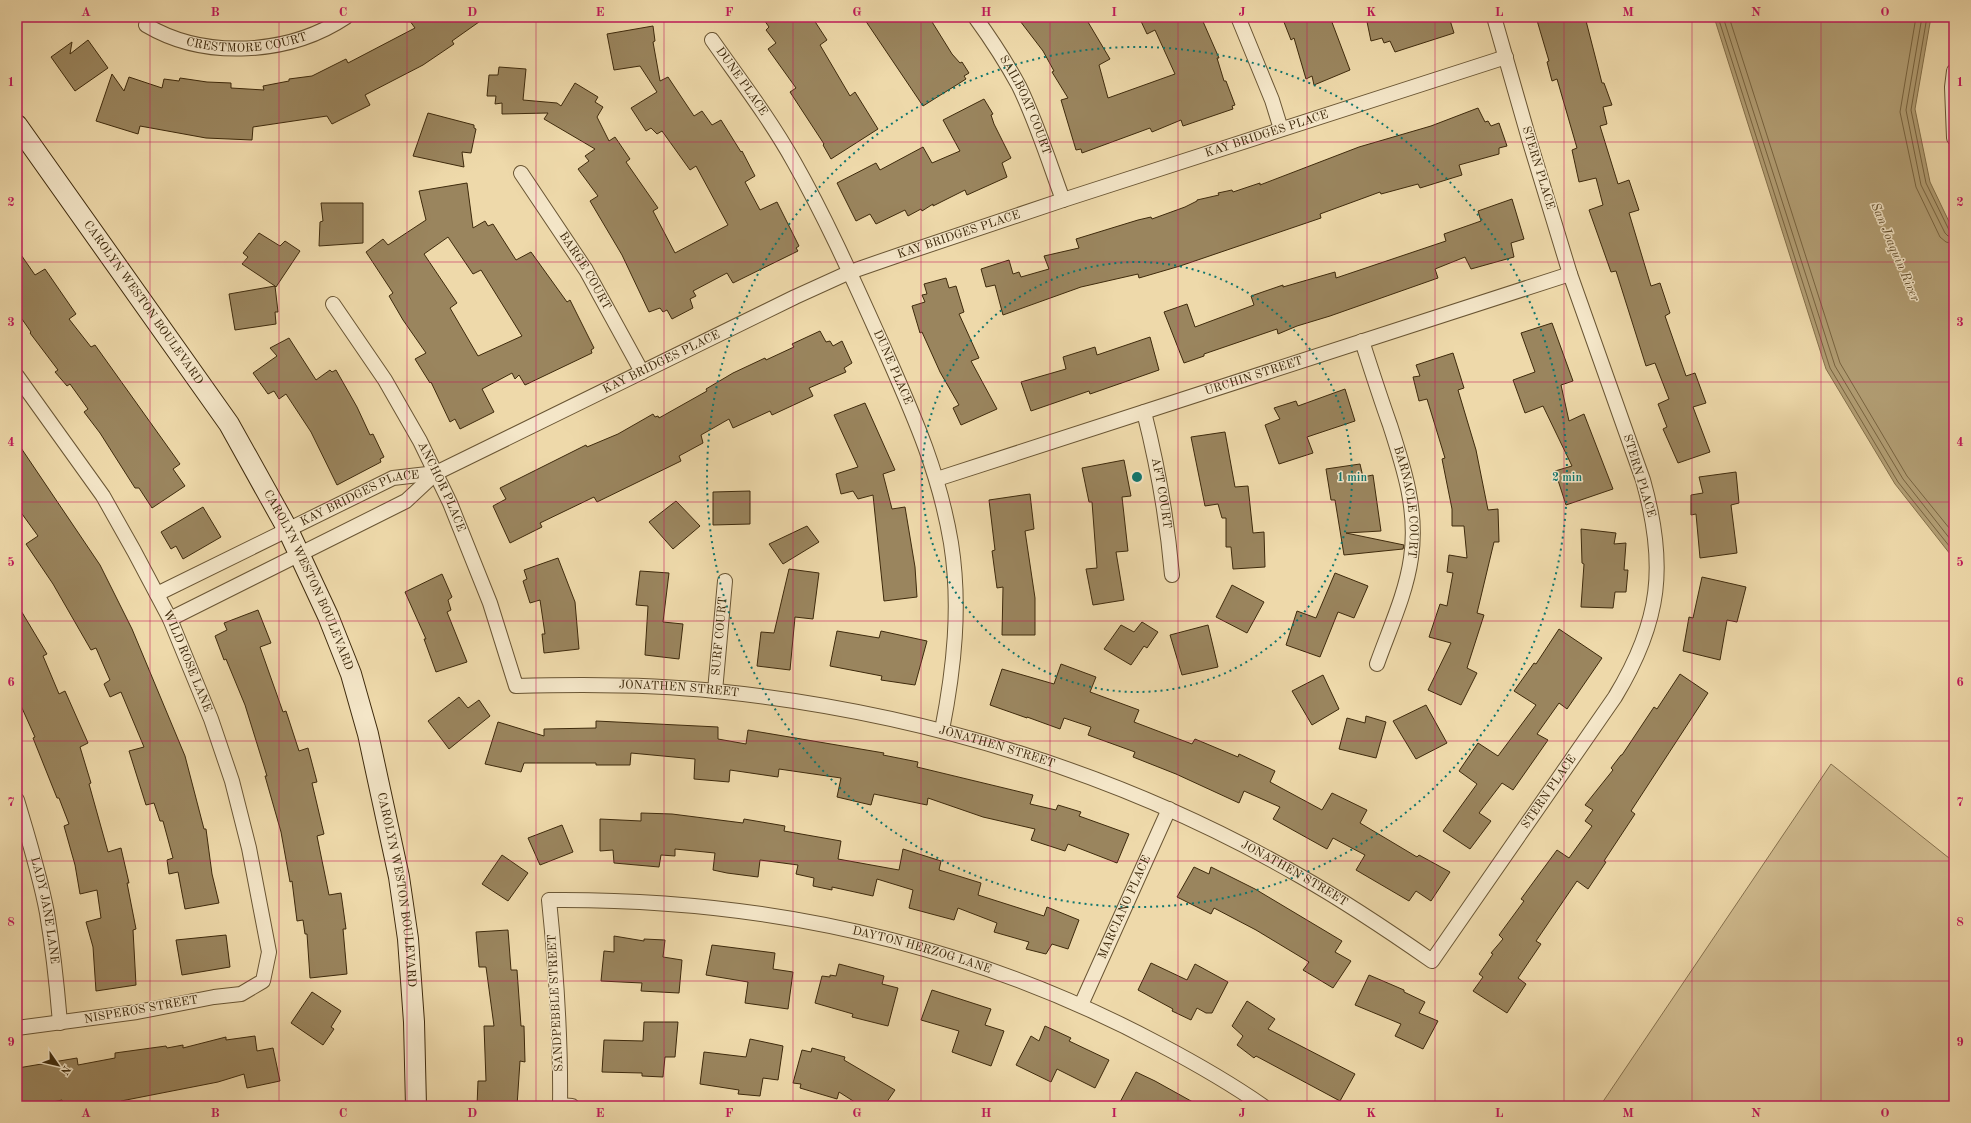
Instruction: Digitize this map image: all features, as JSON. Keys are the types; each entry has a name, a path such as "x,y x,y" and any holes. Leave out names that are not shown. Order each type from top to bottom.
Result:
{"street":[{"name":"CRESTMORE COURT","path":"146,25 161,34 192,43 222,48 249,48 280,44 308,36 346,17"},
{"name":"SAILBOAT COURT","path":"975,17 998,48 1018,86 1036,126 1063,200"},
{"path":"1238,17 1272,100 1281,129"},
{"name":"STERN PLACE","path":"1432,961 1615,697 1637,657 1645,638 1654,606 1657,576 1657,544 1653,514 1643,480 1570,274 1530,146 1494,17"},
{"name":"DUNE PLACE","path":"712,40 765,115 794,162 850,272 924,440 937,479 951,545 956,592 956,638 952,677 942,730"},
{"name":"KAY BRIDGES PLACE","path":"170,619 406,501 436,473 850,272 1063,200 1506,58"},
{"path":"1954,71 1952,87 1954,138"},
{"name":"CAROLYN WESTON BOULEVARD","path":"17,125 62,190 206,388 233,430 288,530 328,616 351,674 368,734 383,796 399,877 408,939 414,1022 416,1106"},
{"name":"BARGE COURT","path":"521,173 586,270 642,372"},
{"name":"URCHIN STREET","path":"937,479 1570,274"},
{"name":"ANCHOR PLACE","path":"332,304 385,380 420,441 436,473 450,503 490,603 516,686"},
{"name":"BARNACLE COURT","path":"1362,341 1403,467 1411,498 1413,528 1411,557 1405,585 1377,664"},
{"name":"WILD ROSE LANE","path":"17,376 103,496 170,619 211,719 232,781 249,848 269,952 263,981"},
{"name":"AFT COURT","path":"1144,412 1158,464 1167,519 1172,575"},
{"name":"KAY BRIDGES PLACE","path":"157,594 393,478 436,473"},
{"name":"SURF COURT","path":"715,691 725,581"},
{"name":"JONATHEN STREET","path":"516,686 639,686 715,691 800,701 869,713 942,730 1033,757 1101,781 1169,809 1228,837 1300,875 1368,917 1432,961"},
{"name":"LADY JANE LANE","path":"17,800 34,856 47,912 55,967 60,1023"},
{"name":"MARCIANO PLACE","path":"1081,1006 1169,809"},
{"name":"DAYTON HERZOG LANE","path":"549,900 644,901 708,906 772,914 836,926 899,941 960,959 1022,981 1130,1028 1199,1065 1264,1106"},
{"name":"SANDPEBBLE STREET","path":"549,900 555,958 564,1106"},
{"name":"NISPEROS STREET","path":"17,1028 137,1012 214,997 241,994 263,981"}],"shaded area":[{"path":"1831,764 1954,862 1954,1106 1600,1106"}],"water":[{"name":"San Joaquin River","path":"1714,17 1931,17 1915,109 1930,182 1954,232 1954,559 1895,484 1826,369"}],"building":[{"path":"407,17 486,17 452,41 454,44 423,65 365,95 370,105 332,124 327,116 253,127 252,140 206,138 140,126 138,134 96,121 112,74 124,91 129,77 162,88 164,79 179,81 180,78 207,82 231,83 231,88 264,90 263,86 289,81 289,79 312,76 346,59 348,63 415,28"},
{"path":"762,17 812,17 827,40 820,45 850,96 855,92 878,129 831,159 823,145 824,144 790,92 796,88 768,49 776,43 766,30 769,27"},
{"path":"863,17 929,17 952,54 960,63 962,62 969,73 964,76 966,79 923,106"},
{"path":"1017,17 1085,17 1110,59 1099,65 1108,98 1175,74 1155,30 1147,34 1139,17 1201,17 1219,58 1217,58 1224,81 1226,81 1235,105 1232,106 1233,109 1183,126 1181,120 1152,132 1150,128 1082,153 1081,149 1076,150 1061,100 1068,98 1052,72 1054,71 1043,51"},
{"path":"1282,17 1330,17 1350,70 1314,85 1312,76 1306,79 1294,38 1291,40"},
{"path":"1366,17 1449,17 1454,33 1395,52 1390,41 1384,43 1382,38 1371,41"},
{"path":"1536,17 1585,17 1602,83 1604,83 1612,105 1603,107 1607,124 1600,126 1618,184 1629,180 1639,210 1629,213 1651,286 1660,283 1670,313 1665,316 1686,376 1695,373 1706,403 1693,407 1710,452 1678,463 1663,429 1667,427 1658,404 1669,399 1655,363 1646,366 1616,271 1611,272 1589,210 1603,205 1596,178 1579,182 1572,150 1577,148 1557,79 1552,81 1547,62 1549,61"},
{"path":"653,26 655,41 653,42 660,81 668,77 694,116 702,111 712,125 721,120 741,152 742,151 755,176 745,182 760,210 777,202 799,246 796,248 798,251 733,283 727,273 693,291 696,296 690,299 693,308 672,319 667,310 663,312 660,308 649,312 622,255 590,201 598,196 578,169 589,161 585,156 595,149 544,119 548,113 502,114 502,103 495,104 496,96 487,96 489,75 498,75 499,67 526,69 523,100 557,103 561,106 575,83 598,97 595,102 603,107 597,117 609,141 615,137 630,159 626,162 658,208 653,211 675,253 728,225 696,166 690,170 662,131 657,134 651,128 646,131 631,108 657,92 640,66 614,70 607,34"},
{"path":"88,40 108,68 75,91 51,57 72,42 70,54"},
{"path":"984,99 993,114 991,115 994,124 1011,158 1002,163 1007,177 967,195 965,190 933,206 933,204 922,211 921,209 908,216 905,210 876,224 870,214 856,221 837,183 876,163 880,170 923,147 932,163 960,151 943,120"},
{"path":"1478,108 1485,122 1488,121 1491,126 1499,123 1507,146 1499,148 1499,154 1459,165 1462,175 1420,188 1418,184 1381,194 1380,192 1320,214 1321,218 1180,266 1139,278 1138,274 1081,287 1003,315 995,285 986,287 981,269 1009,260 1013,274 1019,272 1021,277 1049,269 1044,256 1079,248 1076,239 1138,220 1151,217 1152,219 1185,207 1197,200 1219,195 1218,193 1232,190 1233,192 1260,183 1260,185 1359,147 1431,126"},
{"path":"428,113 474,125 474,128 476,129 471,153 462,152 464,167 413,156"},
{"path":"467,183 473,228 485,221 488,226 493,224 516,260 531,252 567,302 570,300 594,348 591,350 592,353 525,385 519,375 515,379 512,373 482,389 494,412 460,429 455,419 450,422 431,382 430,383 415,359 426,353 403,320 389,296 393,293 366,252 383,239 388,245 426,220 419,191","holes":["448,237 473,274 481,270 522,336 478,356 450,308 457,303 424,254"]},
{"path":"1512,199 1524,239 1511,243 1514,257 1471,269 1465,257 1435,269 1438,278 1297,326 1278,334 1277,329 1204,354 1204,356 1184,363 1164,312 1187,304 1195,327 1254,305 1251,296 1283,285 1283,287 1335,272 1336,278 1446,241 1444,234 1481,221 1478,211"},
{"path":"321,203 363,203 363,243 319,246 320,222 323,221"},
{"path":"259,233 280,246 285,241 300,251 276,287 242,264 248,257 243,253"},
{"path":"17,249 35,275 45,269 76,314 69,319 91,347 95,345 180,464 173,469 185,486 152,508 139,488 135,488 100,433 84,412 88,409 70,384 67,386 55,372 58,370 30,333 31,332 17,312"},
{"path":"946,278 949,288 956,286 964,312 959,314 979,358 971,361 997,409 961,425 953,408 959,405 940,372 922,332 920,333 912,306 925,302 922,295 927,294 924,284"},
{"path":"275,286 278,312 275,312 276,324 235,330 229,294"},
{"path":"1552,323 1573,381 1561,385 1569,421 1584,414 1613,489 1566,505 1555,471 1572,466 1543,406 1525,413 1513,380 1535,372 1521,333"},
{"path":"820,331 826,342 830,341 833,346 842,341 852,363 844,368 846,372 809,388 813,396 772,415 770,411 733,428 729,419 701,435 703,443 679,456 681,461 597,502 594,497 540,523 542,527 510,543 493,506 506,499 500,488 586,445 587,447 618,434 653,414 655,417 658,416 659,418 707,391 706,389 733,373 765,358 766,360 794,347 792,344"},
{"path":"1150,337 1159,370 1090,394 1089,391 1031,411 1021,382 1066,369 1063,357 1095,347 1097,355"},
{"path":"289,338 316,380 330,370 332,372 336,370 357,407 370,435 373,434 384,457 380,459 381,462 337,485 311,432 286,394 279,399 274,391 268,394 253,373 277,356 270,348"},
{"path":"1453,353 1464,388 1458,390 1476,450 1488,510 1498,509 1499,542 1494,542 1477,613 1484,615 1467,668 1477,673 1461,705 1428,690 1451,643 1429,637 1440,604 1447,606 1453,573 1447,572 1449,555 1467,558 1464,526 1452,526 1452,509 1442,459 1445,458 1427,399 1419,401 1413,377 1420,376 1416,365"},
{"path":"1345,389 1355,421 1307,437 1313,453 1279,464 1265,425 1280,419 1274,408 1296,401 1298,406"},
{"path":"865,403 895,470 883,474 892,509 905,507 915,567 917,597 884,601 873,495 858,499 853,491 841,494 836,474 858,467 834,415"},
{"path":"1225,432 1235,487 1248,486 1253,533 1264,532 1265,567 1233,569 1231,547 1226,547 1226,518 1222,518 1218,504 1205,506 1191,437"},
{"path":"17,442 100,565 132,629 185,756 204,829 206,829 212,874 219,903 185,909 178,872 169,874 167,860 173,858 163,821 160,821 154,803 146,805 129,751 144,747 121,692 110,697 104,684 110,680 96,648 91,650 53,584 26,544 38,536 17,507"},
{"path":"1124,460 1131,496 1122,497 1128,551 1116,552 1124,600 1093,605 1086,569 1097,568 1092,502 1089,502 1082,468"},
{"path":"1360,464 1363,477 1373,475 1381,531 1346,533 1404,545 1403,549 1344,555 1335,500 1331,500 1326,469"},
{"path":"1736,472 1739,503 1731,505 1737,553 1700,558 1696,514 1691,515 1691,495 1703,493 1699,477"},
{"path":"750,491 750,524 713,525 713,492"},
{"path":"1030,494 1034,529 1025,531 1035,598 1035,635 1002,635 1003,587 997,588 992,551 995,550 989,500"},
{"path":"676,501 700,526 673,549 649,522"},
{"path":"203,507 221,537 183,559 176,546 171,549 161,532"},
{"path":"807,526 819,542 783,564 769,544"},
{"path":"1581,529 1616,533 1614,544 1626,543 1624,570 1628,570 1626,592 1615,592 1613,608 1581,607 1584,564 1582,563"},
{"path":"558,558 575,602 579,649 544,653 542,634 545,634 540,600 530,603 523,581 527,579 524,570"},
{"path":"789,569 819,573 813,619 795,617 790,670 757,666 761,632 774,633"},
{"path":"640,571 669,573 663,622 683,624 679,659 645,655 648,606 636,605"},
{"path":"1335,573 1368,586 1354,618 1338,612 1320,657 1286,645 1297,611 1316,618"},
{"path":"442,574 452,597 448,600 451,610 447,612 467,662 436,672 424,639 426,639 405,592"},
{"path":"1702,577 1746,587 1737,622 1727,620 1720,660 1683,651 1689,617 1693,618"},
{"path":"1232,585 1264,602 1247,633 1216,617"},
{"path":"17,604 47,654 43,656 59,694 65,691 88,743 80,747 91,783 89,784 108,852 121,848 129,883 127,883 136,929 133,930 136,985 96,991 93,947 86,922 101,918 97,890 80,894 75,865 64,826 69,824 33,738 35,737 17,697"},
{"path":"258,610 271,643 260,647 283,712 286,711 299,751 308,748 317,782 312,783 324,834 317,836 329,895 341,893 346,929 343,929 347,974 310,978 307,934 305,934 303,920 297,921 292,881 290,882 281,832 265,776 267,776 245,705 226,659 224,660 215,636 227,630 224,623"},
{"path":"1142,622 1158,632 1147,648 1144,646 1131,665 1104,649 1121,625 1134,632"},
{"path":"1208,625 1218,667 1182,675 1170,635"},
{"path":"1559,629 1602,658 1567,709 1559,703 1537,734 1548,740 1513,790 1502,783 1479,813 1491,821 1470,849 1443,831 1477,784 1459,771 1478,743 1498,756 1536,705 1514,691 1534,663 1536,664"},
{"path":"837,631 879,638 881,631 927,641 915,685 881,680 882,676 830,666"},
{"path":"1061,664 1096,677 1090,692 1139,710 1134,722 1192,744 1195,739 1238,757 1239,754 1275,771 1270,782 1322,810 1332,793 1367,810 1360,823 1417,857 1419,855 1450,872 1431,901 1416,891 1409,901 1356,870 1365,855 1333,838 1327,849 1273,819 1280,807 1244,791 1239,803 1176,774 1133,757 1135,752 1088,735 1091,727 1064,718 1060,729 990,705 1002,669 1054,684"},
{"path":"1680,674 1708,693 1631,811 1635,814 1604,861 1606,862 1588,889 1577,881 1536,941 1541,944 1518,978 1526,984 1507,1013 1473,991 1483,977 1479,974 1493,954 1491,953 1503,939 1499,935 1524,901 1521,899 1557,850 1569,858 1592,826 1585,821 1593,810 1585,805 1613,770 1611,768 1622,755 1654,707 1657,709"},
{"path":"1323,675 1339,709 1312,725 1292,691"},
{"path":"459,697 468,708 479,700 490,716 449,749 428,721"},
{"path":"1426,705 1447,743 1416,759 1393,721"},
{"path":"1366,716 1386,722 1376,758 1339,749 1347,718 1365,723"},
{"path":"596,721 718,727 718,739 746,744 748,730 884,753 883,755 918,762 917,767 1033,795 1030,804 1056,810 1058,805 1081,812 1079,816 1129,834 1117,863 1068,844 1065,851 1031,840 1035,829 983,817 928,798 927,805 874,794 871,805 837,797 841,778 779,769 778,777 730,770 729,782 694,779 695,759 631,753 630,765 596,765 596,763 524,763 521,772 485,764 498,722 544,736 544,729 596,728"},
{"path":"641,813 672,814 743,823 744,819 785,826 784,831 841,841 838,859 899,870 903,849 941,861 939,870 981,883 978,895 1044,916 1047,907 1079,920 1068,949 1052,944 1046,954 1026,949 1029,942 994,932 997,923 958,908 954,920 909,908 913,890 877,879 873,896 832,887 832,890 813,886 814,878 796,874 798,865 760,860 758,877 727,873 713,870 715,853 675,849 675,856 661,855 659,867 614,863 613,850 600,851 600,819 641,821"},
{"path":"562,825 573,852 540,865 528,838"},
{"path":"502,855 528,873 508,901 482,884"},
{"path":"1194,867 1209,874 1211,867 1255,889 1342,941 1335,952 1351,961 1333,988 1303,970 1309,962 1256,930 1214,908 1211,914 1177,897"},
{"path":"508,930 511,970 517,970 521,1026 524,1026 525,1062 520,1061 517,1106 477,1106 478,1081 486,1081 484,1026 494,1026 486,967 479,967 476,932"},
{"path":"226,935 230,967 182,975 176,940"},
{"path":"614,936 644,941 644,939 665,940 663,957 682,960 679,993 641,991 642,983 601,981 604,951 614,952"},
{"path":"712,945 775,953 773,969 793,972 788,1009 745,1003 748,982 706,975"},
{"path":"1151,963 1187,980 1195,964 1228,982 1212,1013 1206,1013 1197,1008 1191,1020 1172,1011 1173,1009 1138,990"},
{"path":"839,964 884,976 882,984 898,988 888,1026 852,1017 853,1014 815,1003 822,976 836,976"},
{"path":"1369,975 1404,990 1404,992 1425,1002 1419,1013 1438,1021 1423,1049 1395,1036 1401,1024 1355,1005"},
{"path":"932,990 991,1009 985,1025 1004,1031 991,1066 952,1052 959,1031 921,1020"},
{"path":"312,992 341,1011 331,1027 334,1029 323,1045 291,1023"},
{"path":"1247,1001 1275,1019 1268,1029 1355,1074 1340,1101 1256,1056 1254,1058 1237,1045 1243,1036 1232,1026"},
{"path":"644,1022 678,1022 675,1057 665,1057 663,1077 642,1076 642,1073 602,1072 604,1040 643,1041"},
{"path":"1045,1026 1071,1038 1069,1041 1109,1060 1095,1088 1057,1069 1051,1082 1016,1065 1031,1036 1039,1041"},
{"path":"255,1036 257,1051 273,1048 280,1081 247,1088 244,1074 218,1082 121,1101 122,1106 107,1106 106,1102 63,1106 62,1100 35,1106 29,1106 29,1103 17,1104 18,1068 77,1058 78,1065 115,1058 115,1053 166,1046 167,1048 183,1045 183,1048 226,1037 226,1040"},
{"path":"750,1039 783,1046 778,1080 763,1078 760,1096 738,1094 739,1090 700,1084 704,1052 746,1057"},
{"path":"812,1048 845,1057 844,1060 895,1090 884,1106 861,1106 839,1092 837,1099 800,1088 801,1084 793,1083 802,1050 811,1052"},
{"path":"1136,1072 1155,1081 1200,1106 1118,1106"}]}
